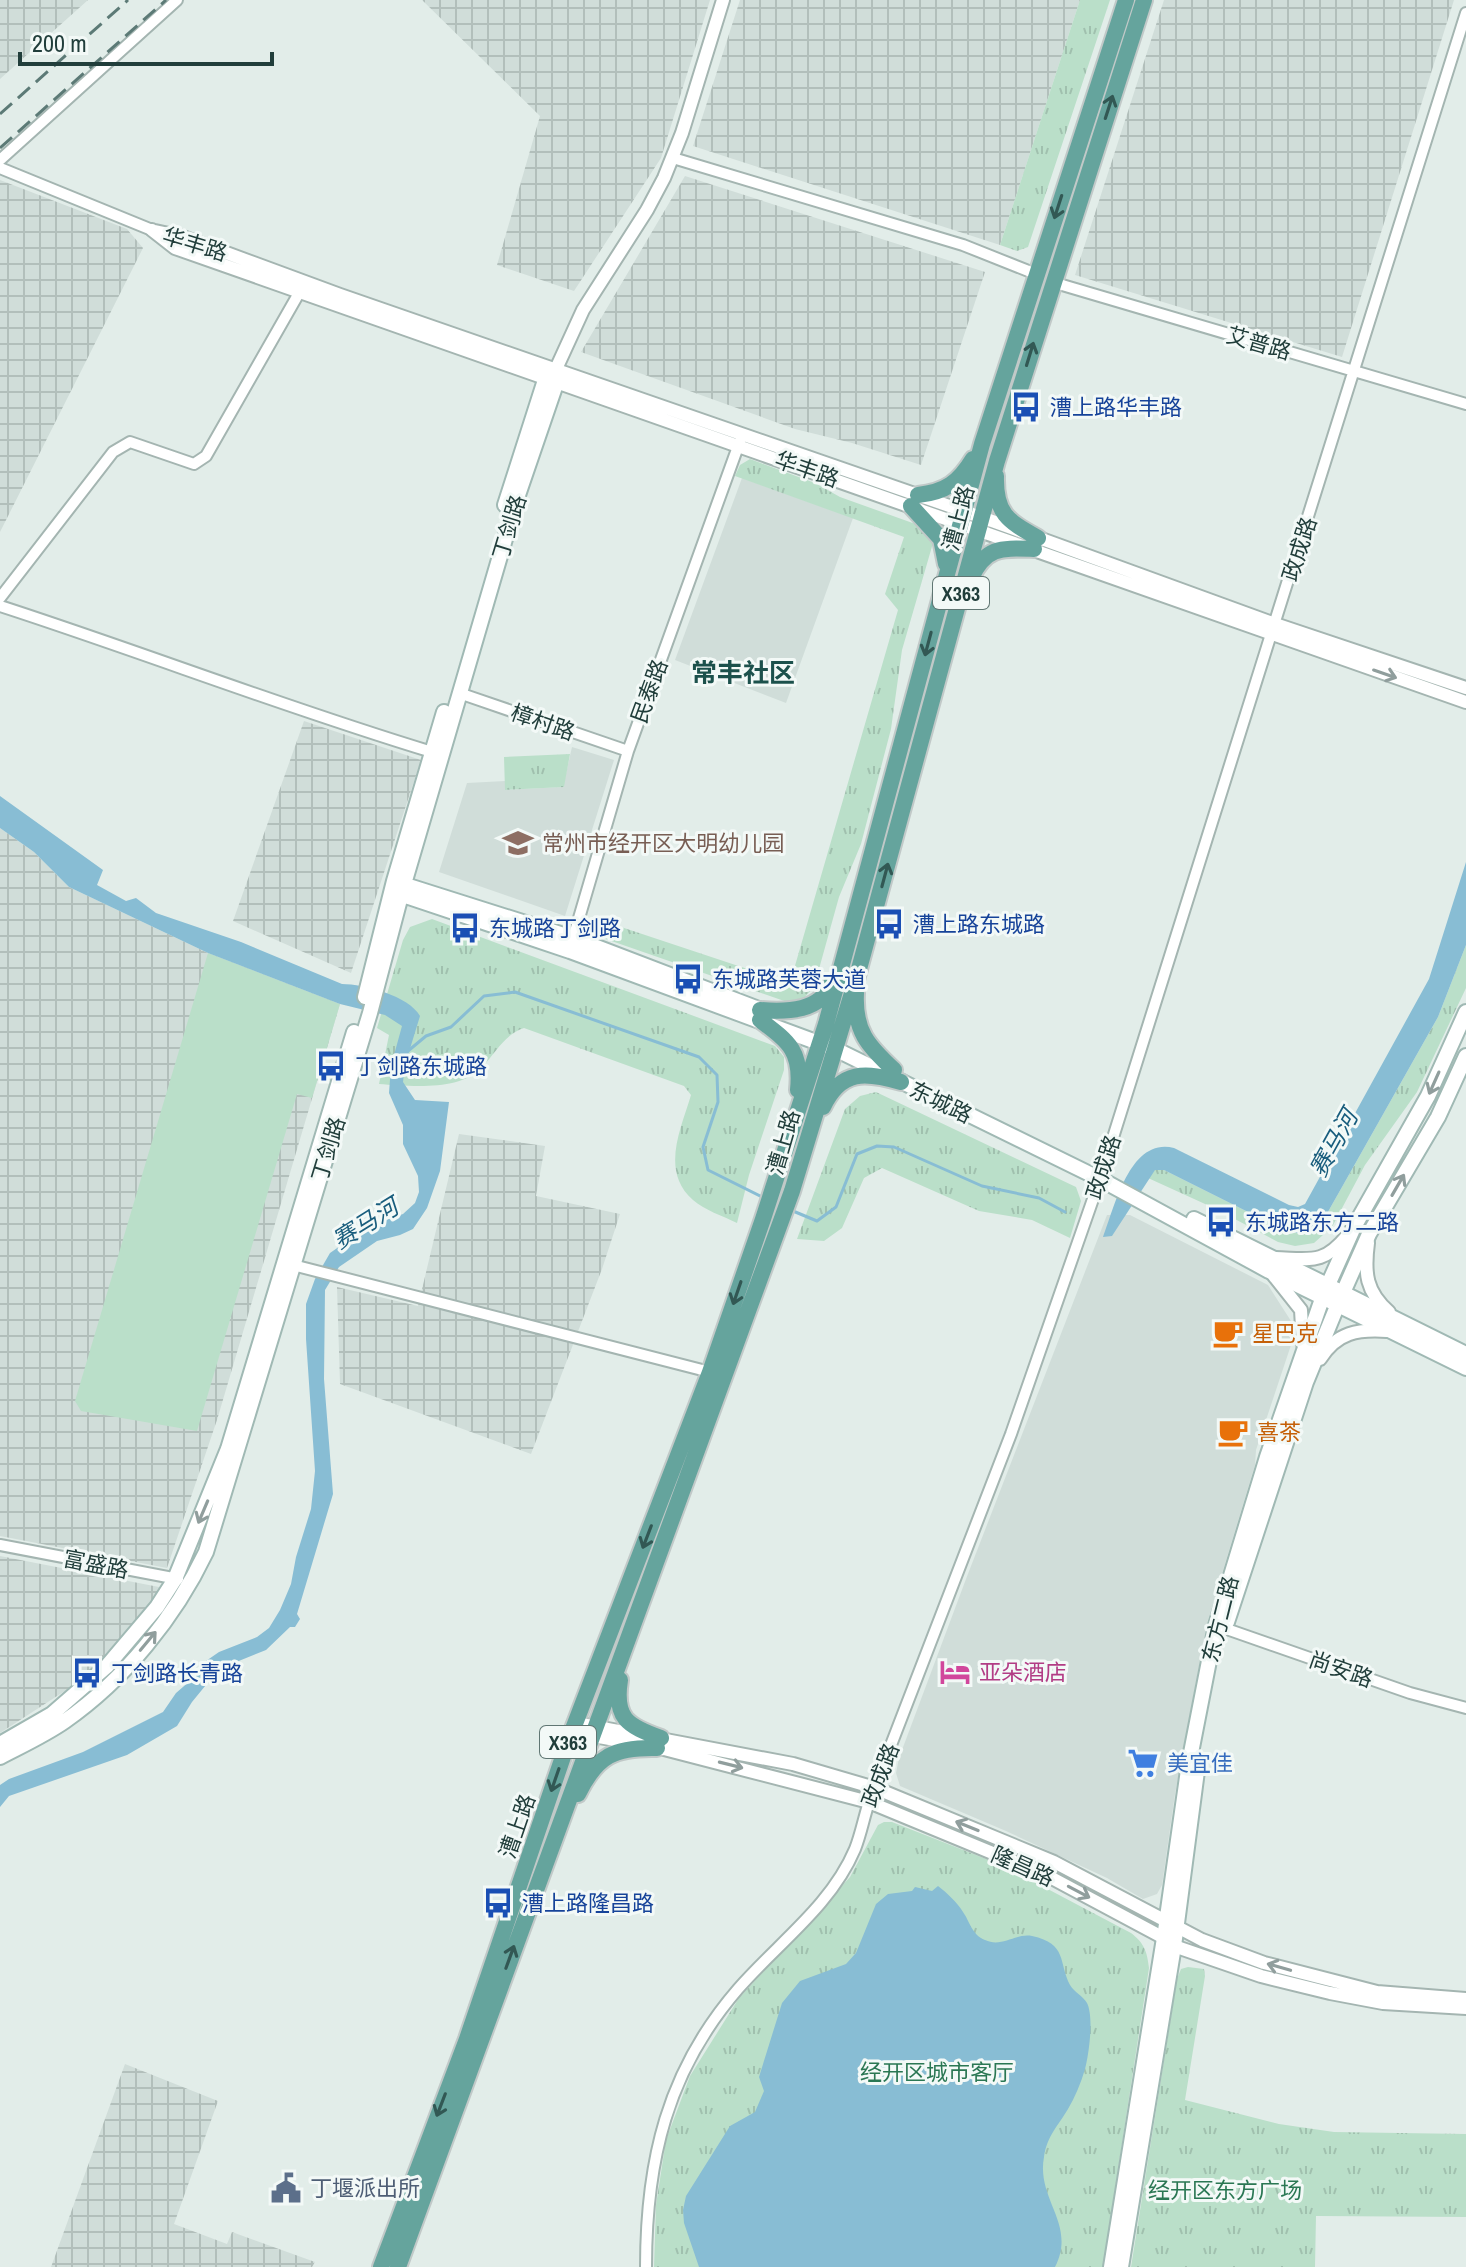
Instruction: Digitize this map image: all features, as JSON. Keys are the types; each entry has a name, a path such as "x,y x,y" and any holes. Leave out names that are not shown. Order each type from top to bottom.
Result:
{"main road":[{"name":"漕上路","path":"381,2267 467,2039 574,1727 771,1222 792,1191 829,1042 847,948 961,518 1036,274 1126,0"},
{"name":"漕上路","path":"400,2264 630,1632 771,1222 775,1183 796,1111 856,980 978,524 1052,282 1144,0"},
{"name":"丁剑路","path":"398,888 553,376"},
{"name":"丁剑路","path":"0,1744 52,1714 107,1666 157,1607 175,1579 228,1449 366,1012 432,752 508,495 553,376"},
{"path":"946,574 941,539 914,500 948,489 963,475 982,444"},
{"path":"997,461 996,486 1004,513 1036,544"},
{"path":"956,613 978,563 989,553 1036,544"},
{"name":"东城路","path":"398,888 571,945 829,1042 1102,1175 1270,1264 1397,1326 1466,1354"},
{"path":"760,1015 808,1006 828,993 847,948"},
{"path":"856,980 855,1009 863,1039 898,1076"},
{"name":"东方二路","path":"1121,2267 1171,1923 1221,1626 1267,1457 1325,1290 1354,1227 1428,1096 1466,1012"},
{"path":"760,1015 790,1043 797,1058 796,1111"},
{"name":"东方二路","path":"1221,1626 1306,1382 1341,1298 1369,1234 1438,1117 1466,1056"},
{"path":"803,1148 829,1094 843,1081 859,1075 898,1076"},
{"name":"丁剑路","path":"0,1757 65,1721 121,1673 170,1616 192,1581 206,1552 230,1478 288,1264"},
{"name":"东城路","path":"1397,1326 1466,1368"},
{"path":"630,1632 617,1699 623,1718 659,1743"},
{"path":"548,1853 582,1785 600,1761 616,1751 659,1743"},
{"name":"东方二路","path":"1111,2267 1169,1942"},
{"path":"374,2267 389,2245"}],"street":[{"path":"0,160 177,0"},
{"name":"丁剑路","path":"553,376 583,310 647,210 673,158 723,0"},
{"name":"政成路","path":"646,2267 646,2226 657,2142 685,2069 709,2026 738,1989 807,1918 831,1888 854,1850 869,1802 1011,1434 1102,1175 1466,13"},
{"path":"673,158 963,245 1036,274"},
{"path":"0,168 152,230"},
{"name":"华丰路","path":"152,230 183,237 303,287 914,500 1274,629 1466,702"},
{"name":"艾普路","path":"1052,282 1466,404"},
{"path":"0,598 113,452 130,442 194,464 206,456 303,287"},
{"name":"民泰路","path":"571,945 628,751 740,440"},
{"path":"0,606 119,645 319,718 432,752"},
{"name":"华丰路","path":"1274,629 1466,688"},
{"name":"樟村路","path":"459,693 628,751"},
{"path":"1301,1362 1304,1333 1301,1310 1270,1264 1332,1254 1354,1227"},
{"path":"1369,1234 1365,1267 1367,1285 1397,1326"},
{"path":"288,1264 710,1372"},
{"path":"1306,1382 1326,1349 1342,1337 1361,1329 1397,1326"},
{"name":"富盛路","path":"0,1545 192,1581"},
{"name":"尚安路","path":"1221,1626 1410,1693 1466,1708"},
{"name":"隆昌路","path":"574,1727 793,1764 875,1788 1054,1862 1202,1940 1264,1963 1377,1992 1466,1999"},
{"name":"隆昌路","path":"659,1743 869,1802 1048,1876 1169,1942 1261,1976 1383,2003 1466,2008"}],"shaded area":[{"path":"0,0 88,0 0,79"},
{"path":"422,0 710,0 661,158 574,291 497,265 540,116"},
{"path":"740,0 1080,0 1000,245 693,146"},
{"path":"1164,0 1454,0 1342,357 1075,275"},
{"path":"685,176 985,272 921,465 795,429 581,352"},
{"path":"0,180 127,229 143,248 0,532"},
{"path":"742,478 853,518 786,703 675,660"},
{"path":"304,721 421,760 351,973 233,921"},
{"name":"常州市经开区大明幼儿园","path":"572,747 614,760 565,916 439,872 467,783 505,781 505,790 563,787"},
{"path":"0,828 34,852 69,887 208,953 340,1004 217,1420 167,1568 0,1536"},
{"path":"459,1134 545,1146 536,1196 620,1214 531,1454 340,1384 337,1287 418,1306"},
{"path":"1107,1215 1130,1215 1268,1285 1291,1321 1292,1342 1256,1450 1255,1465 1207,1623 1175,1794 1162,1885 1157,1894 1143,1899 1107,1878 1006,1831 900,1786 896,1773 966,1579"},
{"path":"0,1556 159,1587 160,1595 125,1638 88,1676 0,1733"},
{"path":"125,2064 218,2101 174,2224 227,2244 232,2232 315,2262 312,2267 51,2267"}],"green space":[{"path":"1080,0 1110,0 1028,247 1017,251 1000,245"},
{"path":"750,459 815,483 840,497 921,526 933,543 902,650 891,729 861,844 839,897 814,987 802,1000 790,1003 600,937 593,929 594,918 790,983 898,610 885,594 904,537 735,476 740,465"},
{"path":"570,754 564,787 505,790 504,757"},
{"path":"432,919 775,1046 784,1057 784,1070 749,1175 737,1223 697,1204 683,1189 677,1176 676,1149 691,1095 684,1086 524,1028 506,1039 483,1066 462,1080 434,1086 379,1084 389,1035 377,1028 403,940 410,927"},
{"path":"1466,945 1466,988 1417,1092 1365,1165 1332,1227 1314,1243 1295,1246 1278,1242 1148,1178 1154,1170 1164,1170 1270,1223 1320,1226 1438,1017"},
{"path":"208,953 340,1004 312,1098 297,1094 197,1431 81,1411 75,1401"},
{"path":"876,1092 1076,1187 1081,1201 1070,1238 1032,1220 979,1211 882,1168 864,1178 842,1228 824,1241 797,1239 845,1109 860,1096"},
{"name":"经开区城市客厅","path":"892,1822 1004,1866 1131,1933 1144,1948 1149,1968 1103,2267 654,2267 656,2205 666,2140 690,2076 739,1998 850,1877 878,1825"},
{"name":"经开区东方广场","path":"1181,1969 1204,1969 1205,1976 1185,2100 1279,2124 1334,2132 1466,2134 1466,2217 1316,2216 1315,2267 1131,2267 1177,1979"}],"water":[{"path":"0,796 103,870 97,885 126,901 136,898 156,913 241,942 342,984 373,989 406,1003 420,1016 403,1082 415,1100 449,1102 440,1171 427,1208 413,1229 377,1241 339,1267 325,1290 324,1379 333,1494 297,1614 300,1619 295,1627 290,1627 266,1650 219,1669 177,1726 127,1755 9,1796 0,1807 0,1785 9,1779 83,1752 163,1712 206,1661 219,1652 257,1637 269,1628 291,1584 311,1509 315,1471 306,1304 315,1279 330,1253 369,1226 403,1214 415,1203 419,1192 418,1176 403,1144 403,1125 389,1093 391,1066 402,1026 385,1015 340,1004 208,953 69,887 34,852 0,828"},
{"path":"1466,862 1466,945 1438,1017 1320,1226 1297,1233 1270,1223 1164,1170 1155,1170 1112,1236 1103,1237 1126,1177 1146,1153 1159,1147 1174,1148 1289,1205 1298,1207 1305,1204 1429,979"},
{"name":"经开区城市客厅","path":"938,1886 958,1905 981,1938 997,1942 1032,1936 1051,1944 1060,1955 1070,1985 1089,2009 1090,2036 1083,2074 1071,2104 1050,2137 1044,2157 1045,2186 1061,2238 1061,2252 1055,2267 699,2267 684,2223 686,2196 730,2126 755,2112 764,2091 759,2077 782,2003 800,1981 846,1964 856,1953 876,1904 888,1894 912,1891 915,1887 932,1891"}],"waterway":[{"name":"赛马河","path":"408,1051 426,1036 451,1027 484,996 515,992 699,1057 717,1075 718,1102 703,1147 708,1170 764,1198"},
{"name":"赛马河","path":"793,1211 817,1221 836,1207 857,1154 877,1146 894,1147 982,1186 1039,1198 1065,1212"}],"railway":[{"path":"0,114 128,0"},
{"path":"0,148 166,0"}],"place":[{"name":"漕上路华丰路","path":"1026,407"},
{"name":"常州市经开区大明幼儿园","path":"518,843"},
{"name":"漕上路东城路","path":"889,924"},
{"name":"东城路丁剑路","path":"465,928"},
{"name":"东城路芙蓉大道","path":"688,979"},
{"name":"丁剑路东城路","path":"331,1066"},
{"name":"东城路东方二路","path":"1221,1222"},
{"name":"星巴克","path":"1228,1333"},
{"name":"喜茶","path":"1233,1432"},
{"name":"亚朵酒店","path":"955,1672"},
{"name":"丁剑路长青路","path":"87,1673"},
{"name":"美宜佳","path":"1143,1763"},
{"name":"漕上路隆昌路","path":"498,1903"},
{"name":"丁堰派出所","path":"286,2188"}],"district":[{"name":"常丰社区","path":"743,672"}]}
